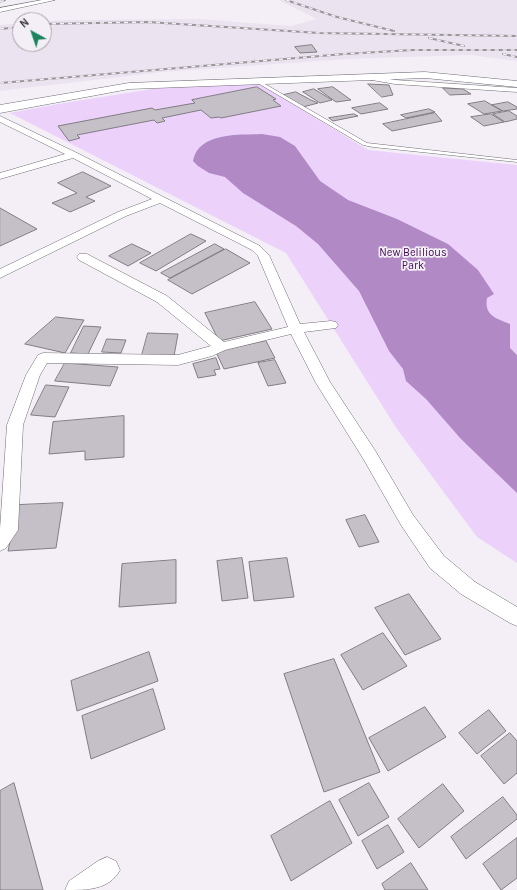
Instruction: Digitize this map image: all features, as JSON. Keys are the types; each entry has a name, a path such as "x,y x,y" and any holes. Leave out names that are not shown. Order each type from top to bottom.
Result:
{"main road":[{"path":"0,108 130,86 425,76 517,84"}],"street":[{"path":"0,10 52,0"},
{"path":"369,77 395,82 517,90"},
{"path":"0,118 74,154 256,248 263,255 296,329 323,383 370,456 407,520 437,562 468,588 517,616"},
{"path":"0,176 74,154"},
{"path":"0,274 122,214 162,199"},
{"path":"83,257 162,299 221,347"},
{"path":"0,543 9,530 15,425 33,375 43,358 178,360 207,353 221,347 296,329 332,325"},
{"path":"78,890 107,870"}],"lane":[{"path":"257,81 365,144 517,162"}],"shaded area":[{"path":"278,0 517,0 517,61 470,55 347,59 162,72 0,91 0,25 12,24 12,52 52,52 52,21 199,19 291,26 317,19"},
{"path":"262,134 280,137 295,146 320,181 348,200 397,219 448,244 478,270 494,294 487,298 487,309 492,316 510,324 510,348 517,355 517,493 461,439 426,399 406,381 403,369 389,351 359,291 318,244 296,226 243,193 225,177 209,173 193,161 196,152 211,140 232,135"}],"green space":[{"name":"New Belilious Park","path":"190,83 259,83 368,150 517,165 517,563 477,537 397,429 286,253 10,113"}],"building":[{"path":"312,45 317,52 300,53 295,47"},
{"path":"368,84 389,85 393,95 382,97"},
{"path":"257,87 276,99 273,100 281,106 221,118 211,118 201,110 162,118 165,121 157,123 154,120 77,135 80,138 69,141 58,126 152,108 155,110 195,103 192,100"},
{"path":"333,87 351,100 336,102 318,89"},
{"path":"443,88 463,89 471,94 450,95"},
{"path":"314,89 332,100 320,103 303,92"},
{"path":"296,92 318,103 303,107 283,95"},
{"path":"485,101 502,111 484,114 468,104"},
{"path":"508,102 517,107 517,109 503,111 492,105"},
{"path":"380,103 388,109 361,114 352,108"},
{"path":"429,109 435,112 406,118 401,115"},
{"path":"509,111 517,116 517,119 505,122 493,114"},
{"path":"435,113 442,121 392,131 383,124"},
{"path":"354,114 358,116 333,121 329,118"},
{"path":"491,114 504,122 484,126 471,117"},
{"path":"83,172 111,186 86,197 95,201 70,212 52,203 77,193 58,183"},
{"path":"0,208 37,229 0,246"},
{"path":"191,234 206,241 156,271 140,263"},
{"path":"132,244 151,253 128,266 109,256"},
{"path":"215,244 224,249 170,278 161,273"},
{"path":"226,249 250,263 192,294 168,280"},
{"path":"255,302 272,329 219,341 205,313"},
{"path":"56,317 84,320 65,353 25,344"},
{"path":"84,326 101,327 88,354 71,353"},
{"path":"148,333 178,334 174,356 142,355"},
{"path":"107,339 126,340 121,353 102,352"},
{"path":"266,341 275,358 224,369 216,352"},
{"path":"216,358 220,369 214,370 216,375 198,378 193,364"},
{"path":"275,360 286,383 268,386 258,363"},
{"path":"65,363 118,367 110,386 55,381"},
{"path":"46,385 69,387 55,417 31,415"},
{"path":"124,416 124,457 85,460 85,451 49,454 53,422"},
{"path":"63,503 56,548 8,551 18,505"},
{"path":"365,515 379,542 359,547 346,520"},
{"path":"242,558 248,598 222,601 217,561"},
{"path":"287,558 294,597 254,601 249,562"},
{"path":"176,560 176,603 119,607 122,564"},
{"path":"409,594 441,639 405,655 375,608"},
{"path":"383,633 407,666 363,690 341,655"},
{"path":"149,652 158,681 77,711 71,681"},
{"path":"334,659 380,772 324,792 284,674"},
{"path":"153,689 165,729 91,759 82,716"},
{"path":"425,707 446,737 388,771 369,738"},
{"path":"489,710 506,731 477,754 459,733"},
{"path":"510,733 517,741 517,773 504,784 481,756"},
{"path":"14,783 43,890 0,890 0,791"},
{"path":"369,783 389,817 358,836 339,800"},
{"path":"443,784 464,811 419,848 398,819"},
{"path":"503,797 517,815 517,819 466,859 451,837"},
{"path":"330,801 352,843 291,881 271,836"},
{"path":"388,825 404,852 377,869 362,841"},
{"path":"517,838 517,878 501,890 483,864"},
{"path":"411,863 428,890 385,890 382,884"}],"railway":[{"path":"0,2 5,0"},
{"path":"286,0 337,17 394,31"},
{"path":"52,24 148,22 319,33 517,36"},
{"path":"0,29 12,28"},
{"path":"429,38 464,46"},
{"path":"0,83 344,54 412,50 517,50"},
{"path":"503,54 517,57"}]}
